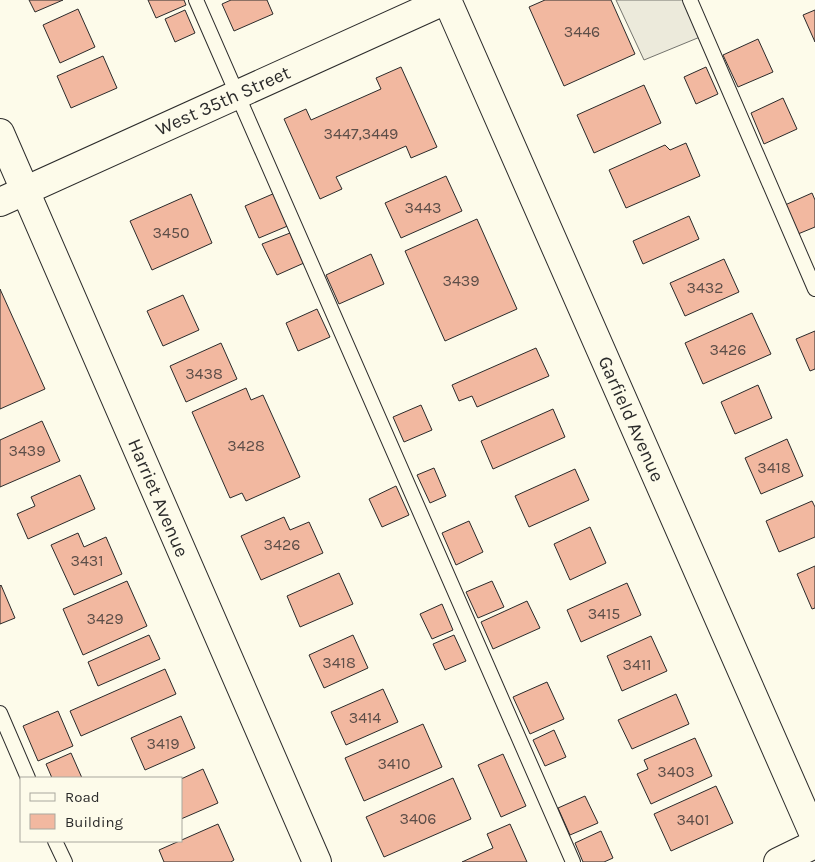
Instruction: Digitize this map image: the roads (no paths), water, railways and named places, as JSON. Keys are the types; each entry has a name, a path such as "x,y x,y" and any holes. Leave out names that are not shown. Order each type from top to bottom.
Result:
{"street":[{"name":"West 35th Street","path":"0,202 446,0"},
{"name":"Garfield Avenue","path":"446,0 815,837"},
{"name":"Harriet Avenue","path":"0,133 316,862"},
{"path":"778,862 815,844"}],"lane":[{"path":"196,0 573,862"},
{"path":"690,0 815,289"},
{"path":"0,713 28,777"},
{"path":"55,842 65,862"}]}
